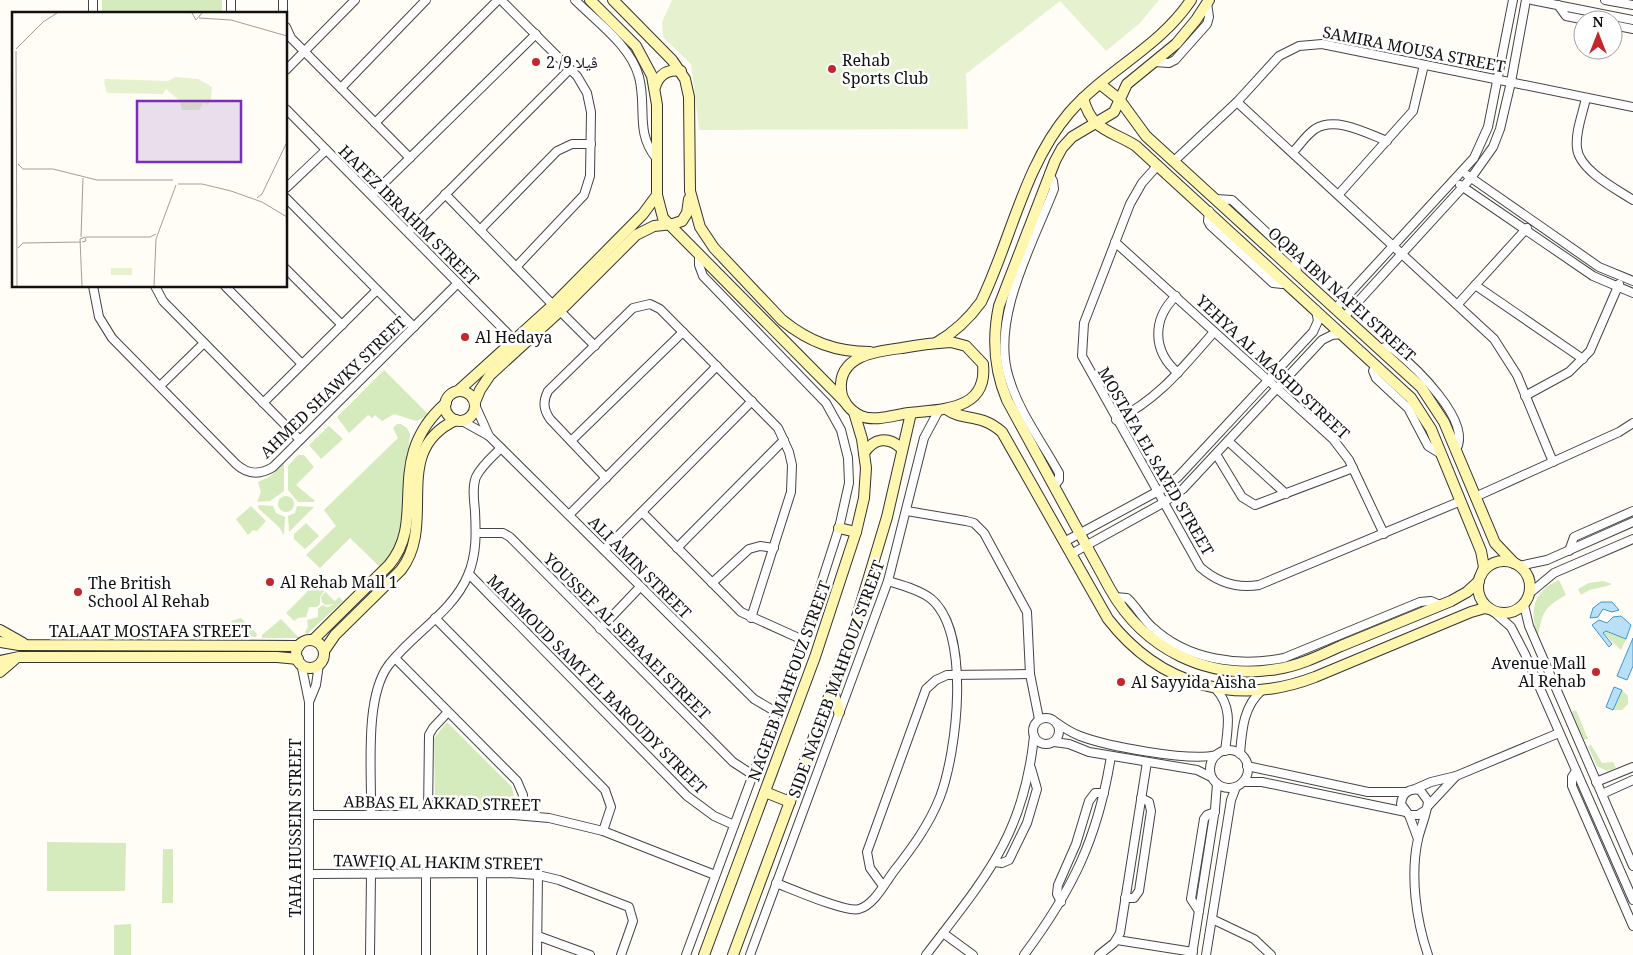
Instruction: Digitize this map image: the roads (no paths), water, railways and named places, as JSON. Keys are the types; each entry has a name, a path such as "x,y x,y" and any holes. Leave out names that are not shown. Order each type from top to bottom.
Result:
{"street":[{"path":"288,68 355,0"},
{"path":"341,88 426,0"},
{"path":"375,123 500,0 536,34 583,84 590,102 590,176 581,201 516,267"},
{"path":"575,0 626,51 634,63 641,89 644,138 656,158"},
{"path":"590,0 636,46 648,65 655,87 659,211 668,224 854,412 869,418 942,409 964,404 976,395 982,382 983,364 966,346 951,342 870,352 846,351 808,339 782,320 707,238 696,215 690,191"},
{"path":"613,0 681,71 689,97 690,191 685,217 677,223 654,226 636,235 556,308 513,339 458,391 450,395 446,403 426,423 412,450 404,532 398,553 389,565 313,640 304,642 299,646 299,661 308,667 320,664 323,659 324,650 335,635 401,570 409,558 416,532 417,475 421,454 438,430 473,414 480,390 490,375 556,308 643,214 657,195"},
{"path":"936,343 954,332 969,319 982,302 1043,152 1064,120 1083,98 1162,35 1191,0"},
{"path":"1336,308 1474,158 1485,135 1498,80 1513,0"},
{"path":"1345,316 1483,164 1497,139 1526,0"},
{"path":"1532,0 1633,20"},
{"path":"1605,0 1633,5"},
{"path":"1022,417 1001,387 996,363 995,330 1049,174 1062,148 1072,137 1114,112 1130,80 1154,62 1186,32 1208,1"},
{"path":"1558,5 1566,16 1573,17"},
{"path":"288,31 291,38 410,158"},
{"path":"372,195 536,34"},
{"name":"SAMIRA MOUSA STREET","path":"1174,161 1237,102 1279,56 1299,46 1322,44 1633,107"},
{"path":"1339,194 1413,111 1424,65"},
{"path":"408,232 570,69"},
{"path":"655,87 661,75 667,72 681,71"},
{"name":"OQBA IBN NAFEI STREET","path":"1100,84 1119,99 1146,136 1345,316 1428,395 1441,417 1456,450 1495,543 1516,564"},
{"path":"1083,98 1087,112 1095,124"},
{"path":"1586,98 1577,141 1579,155 1586,168 1632,197"},
{"path":"1237,102 1339,194 1494,339 1507,356 1553,462"},
{"name":"HAFEZ IBRAHIM STREET","path":"288,111 513,339"},
{"name":"OQBA IBN NAFEI STREET","path":"1095,124 1136,146 1158,165 1417,405 1427,421 1482,551 1484,567 1480,578"},
{"path":"1293,152 1309,134 1329,124 1343,125 1387,141"},
{"path":"1136,146 1146,136"},
{"path":"480,230 557,151 572,144 591,144"},
{"path":"288,186 326,150"},
{"name":"MOSTAFA EL SAYED STREET","path":"1158,165 1135,194 1084,323 1080,345 1086,367 1200,567 1215,578 1232,585 1251,586 1269,583 1461,501"},
{"path":"1463,172 1594,264 1633,281"},
{"path":"1454,181 1593,276 1633,293"},
{"path":"445,194 595,346"},
{"path":"288,200 414,328"},
{"path":"1458,304 1534,221"},
{"name":"YEHYA AL MASHD STREET","path":"1115,242 1334,439 1353,468 1384,534"},
{"path":"686,955 803,640 840,528 847,495 849,470 845,445 835,418 816,390 703,276 699,265 699,254"},
{"path":"288,271 342,325"},
{"path":"1525,396 1569,372 1583,359 1595,343 1622,277"},
{"name":"AHMED SHAWKY STREET","path":"93,288 95,306 104,328 236,464 248,472 261,473 267,470 300,440 458,283"},
{"path":"1475,285 1583,359"},
{"path":"156,288 163,302 300,440"},
{"path":"227,288 302,364"},
{"path":"263,403 377,290"},
{"path":"1176,296 1163,311 1158,330 1160,349 1164,358 1178,373"},
{"path":"606,478 546,414 545,396 633,308 644,304 660,309 778,428 784,440 792,465 792,492 752,618"},
{"path":"1003,308 1004,360 1022,417 1054,486 1115,597 1137,626 1160,646 1178,651 1207,667 1239,672 1277,669 1309,654 1440,605 1467,592 1495,563 1541,562 1633,522"},
{"path":"1064,542 1156,492 1178,477 1313,332 1318,321 1316,310"},
{"path":"571,441 683,332"},
{"path":"1116,420 1150,400 1178,373 1214,332"},
{"path":"1071,554 1162,503 1183,489 1322,340 1332,335 1342,334"},
{"path":"160,386 204,343"},
{"path":"845,402 841,393 843,374 855,359 870,352"},
{"path":"983,364 996,363"},
{"path":"569,515 717,366"},
{"path":"458,391 470,395 475,403"},
{"path":"604,550 752,401"},
{"path":"446,403 448,414 459,420"},
{"name":"ALI AMIN STREET","path":"475,403 489,436"},
{"path":"942,409 959,415 986,420 1002,432 1100,608 1126,640 1162,668 1184,679 1215,688 1262,690 1306,680 1471,612 1485,608 1507,614 1524,605 1530,594 1554,572 1633,539"},
{"name":"SIDE NAGEEB MAHFOUZ STREET","path":"750,955 888,581 924,438 942,409"},
{"name":"NAGEEB MAHFOUZ STREET","path":"704,955 831,612 856,532 864,498 864,453 854,412"},
{"path":"733,955 832,687 875,561 911,413"},
{"name":"ALI AMIN STREET","path":"459,420 489,436 754,699 776,712"},
{"path":"1475,497 1619,432 1633,423"},
{"path":"677,548 784,440"},
{"path":"864,453 874,442 882,440 889,440 901,448"},
{"path":"1228,441 1286,494"},
{"path":"371,815 374,699 379,681 395,658 459,591 469,574 474,556 476,532 475,482 480,471 501,448"},
{"path":"1216,454 1246,501 1257,505 1353,468"},
{"path":"907,511 974,523 984,533 1027,612 1030,674 1039,719"},
{"path":"1569,551 1571,540 1574,537 1633,511"},
{"path":"642,512 741,612 803,640"},
{"path":"840,528 856,532"},
{"name":"YOUSSEF AL SEBAAEI STREET","path":"476,532 498,533 510,537 733,762 752,775"},
{"path":"712,583 749,548 760,546 774,548"},
{"path":"1516,564 1529,578 1530,594"},
{"name":"MAHMOUD SAMY EL BAROUDY STREET","path":"469,574 687,796 714,816 734,825"},
{"path":"1480,578 1481,600 1514,632 1633,900"},
{"path":"776,883 846,909 856,910 869,904 923,832 945,782 956,728 954,639 947,622 936,604 920,592 888,581"},
{"path":"600,629 640,587"},
{"path":"1524,605 1529,626 1633,866"},
{"path":"435,618 605,790 611,807 603,831"},
{"path":"0,630 28,645"},
{"path":"313,640 320,644 324,650"},
{"name":"TALAAT MOSTAFA STREET","path":"0,642 28,645 299,646"},
{"path":"0,672 19,656"},
{"name":"TALAAT MOSTAFA STREET","path":"0,660 19,656 277,657 299,661"},
{"path":"395,658 517,780 523,795 522,816"},
{"name":"TAHA HUSSEIN STREET","path":"299,661 309,702 309,955"},
{"name":"TAHA HUSSEIN STREET","path":"309,702 316,685 320,664"},
{"path":"883,886 868,863 869,847 926,689 940,678 956,675 1030,674"},
{"path":"832,687 839,712"},
{"path":"1215,688 1224,699 1228,713 1224,751"},
{"path":"1206,955 1231,800 1239,784 1247,775 1247,766 1240,754 1245,715 1251,701 1262,690"},
{"path":"428,815 429,735 448,712"},
{"path":"926,955 995,862 1016,819 1031,766 1033,727 1039,719 1049,717 1075,734 1107,743 1193,758 1216,755 1224,751 1240,754"},
{"path":"1054,742 1059,735 1057,723"},
{"path":"1247,766 1368,792 1406,792 1431,782 1456,776 1558,733"},
{"path":"1034,736 1045,744 1054,742 1111,756 1197,770 1226,788 1239,784 1262,782 1418,815 1427,808 1456,776"},
{"path":"1211,777 1210,768 1216,755"},
{"path":"1024,955 1061,902 1088,846 1104,793 1111,756"},
{"path":"1099,955 1117,940 1126,898 1147,762"},
{"path":"995,862 1002,863 1009,860 1027,823 1037,790 1031,766"},
{"path":"1596,782 1633,767"},
{"path":"1576,771 1572,777 1572,786 1633,926"},
{"path":"1602,794 1633,780"},
{"path":"1117,940 1193,953 1215,812 1217,784"},
{"path":"1415,789 1424,793 1427,808 1418,839 1416,875 1418,909 1428,955"},
{"path":"765,792 790,802"},
{"path":"1406,792 1401,804 1408,814 1418,839"},
{"path":"1061,902 1057,894 1058,885 1076,844 1089,801 1095,793 1104,793"},
{"path":"1126,898 1134,898 1137,895 1151,810 1148,802 1141,798"},
{"name":"ABBAS EL AKKAD STREET","path":"309,815 522,816 563,820 603,831 715,875"},
{"name":"TAWFIQ AL HAKIM STREET","path":"309,874 538,875 569,882 629,907 633,921 621,955"},
{"path":"370,955 371,874"},
{"path":"426,874 426,955"},
{"path":"482,874 482,955"},
{"path":"538,875 538,955"},
{"path":"1212,919 1254,940 1271,955"},
{"path":"943,933 974,955"},
{"path":"538,936 590,955"},
{"path":"753,946 758,955"}],"water":[{"path":"1601,602 1612,602 1619,610 1612,612 1603,609 1598,617 1590,618 1593,608"},
{"path":"1621,616 1631,625 1626,639 1606,631 1603,633 1612,644 1609,647 1592,625 1599,620 1607,623 1613,617"},
{"path":"1633,638 1633,666 1627,680 1617,676"},
{"path":"1614,687 1622,690 1613,710 1606,707"}],"place":[{"name":"ڤيلا 9/ 2","path":"536,62"},
{"name":"Rehab Sports Club","path":"832,69"},
{"name":"Al Hedaya","path":"465,337"},
{"name":"Al Rehab Mall 1","path":"270,582"},
{"name":"The British School Al Rehab","path":"78,592"},
{"name":"Avenue Mall Al Rehab","path":"1596,672"},
{"name":"Al Sayyida Aisha","path":"1121,682"}]}
